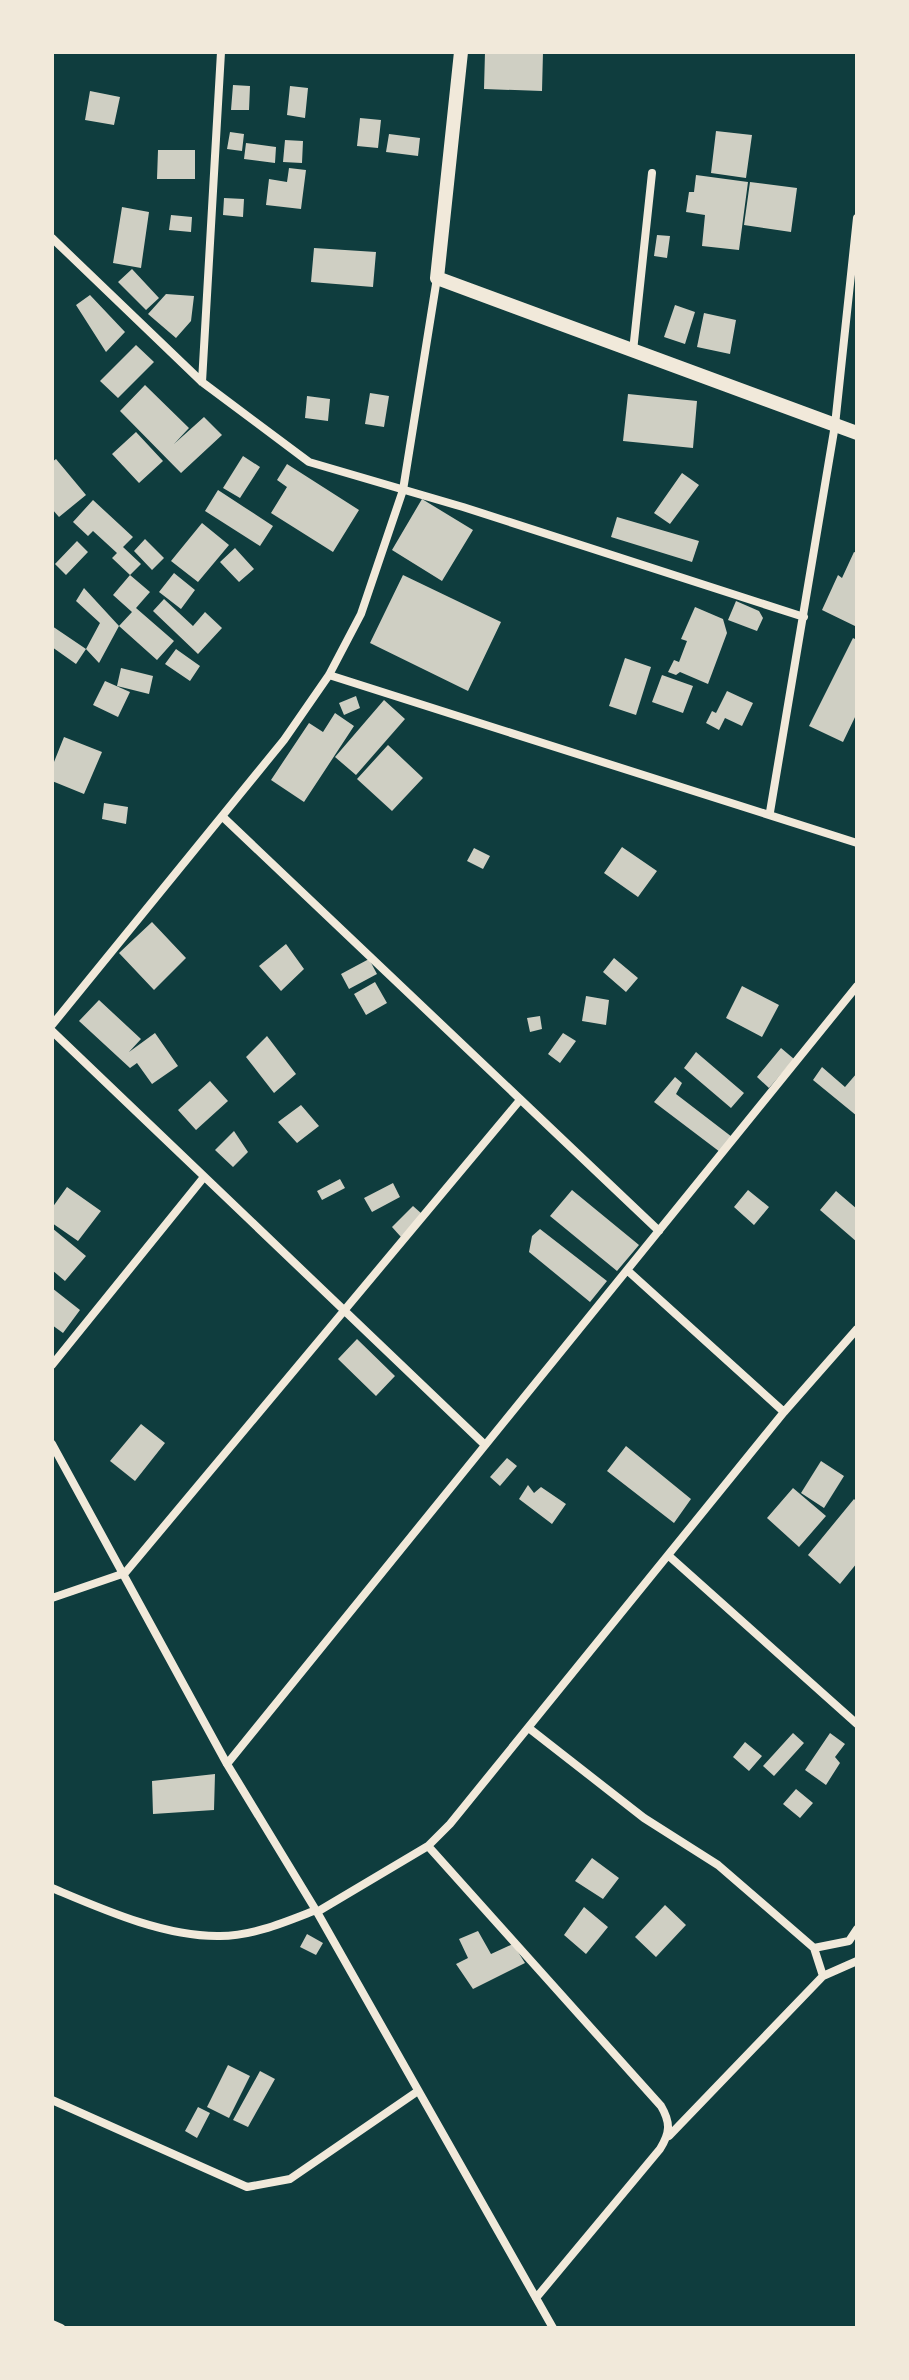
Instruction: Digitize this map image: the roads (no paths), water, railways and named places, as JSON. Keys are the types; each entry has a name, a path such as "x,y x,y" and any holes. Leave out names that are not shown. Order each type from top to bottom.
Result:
{"street":[{"path":"202,382 221,52"},
{"path":"461,52 437,278 403,490 361,614 329,675 224,818 52,1028 485,1445"},
{"path":"633,351 652,173"},
{"path":"770,812 835,425 857,218"},
{"path":"52,238 202,382 309,462 804,617"},
{"path":"437,278 857,433"},
{"path":"329,675 770,812 857,843"},
{"path":"224,818 659,1231"},
{"path":"227,1764 857,986"},
{"path":"52,1598 125,1573 520,1100"},
{"path":"52,1365 204,1177"},
{"path":"627,1270 784,1412"},
{"path":"52,1888 92,1905 184,1933 220,1936 259,1931 317,1911 428,1846 530,1729 784,1412 857,1329"},
{"path":"52,1444 227,1764 317,1911 553,2328"},
{"path":"669,1556 857,1724"},
{"path":"530,1729 644,1818 718,1865 814,1948 823,1976"},
{"path":"428,1846 661,2106 670,2120 668,2136"},
{"path":"814,1948 849,1941 857,1929"},
{"path":"536,2298 668,2136 823,1976 857,1961"},
{"path":"52,2100 247,2187 290,2179 418,2091"},
{"path":"52,2324 61,2328"}]}
